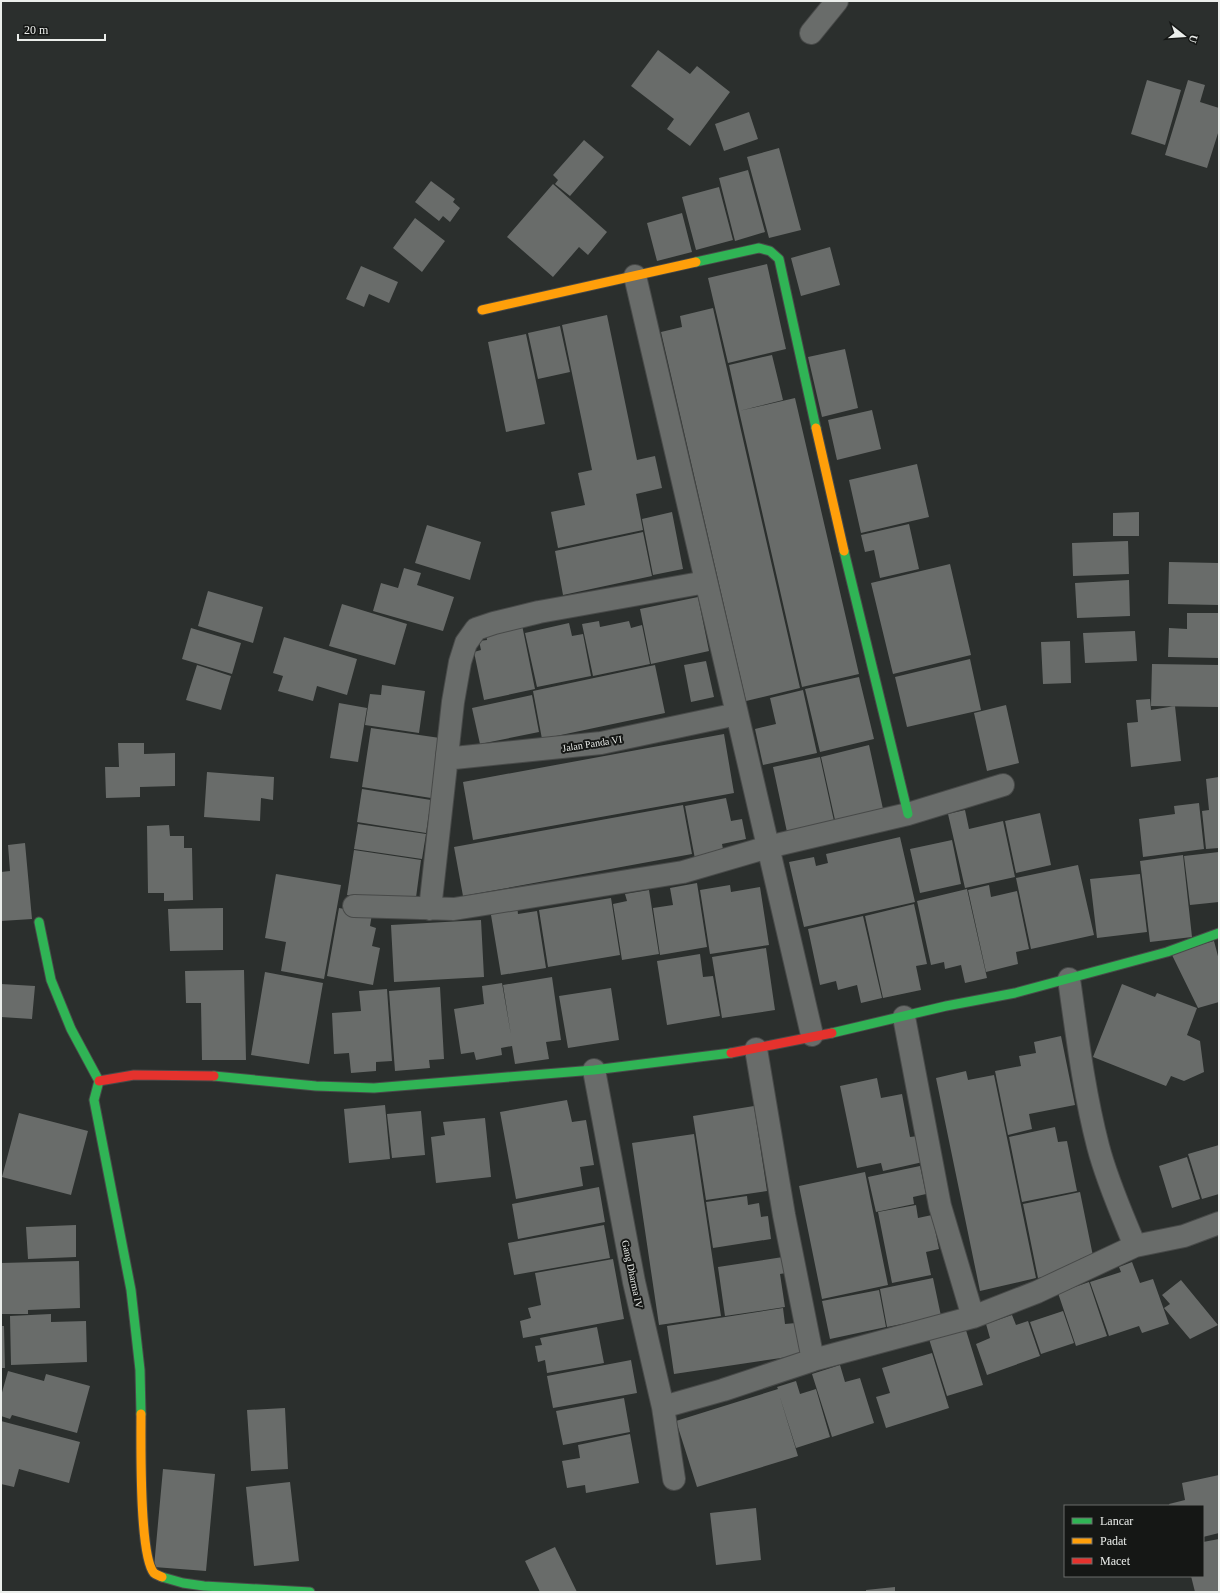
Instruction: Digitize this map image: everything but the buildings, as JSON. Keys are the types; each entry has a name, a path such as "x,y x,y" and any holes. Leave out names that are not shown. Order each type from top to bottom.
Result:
{"street":[{"path":"812,33 837,1"},
{"path":"482,310 759,248 770,251 779,259 826,476 908,814"},
{"path":"635,276 812,1035"},
{"path":"430,909 445,791 447,754 460,662 466,643 476,629 539,612 706,582"},
{"name":"Jalan Panda VI","path":"447,754 454,758 602,743 737,714"},
{"path":"354,906 454,909 683,872 768,847 908,814 1003,785"},
{"path":"39,922 51,980 71,1029 99,1081 94,1097 101,1140 123,1241 134,1308 142,1387 143,1502 146,1550 149,1566 153,1573 162,1577 196,1585 310,1592"},
{"path":"99,1081 134,1074 235,1077 316,1086 374,1088 594,1070 675,1061 756,1048 1015,992 1167,952 1219,934"},
{"path":"1069,978 1088,1105 1098,1148 1109,1183 1135,1246"},
{"path":"904,1017 940,1206 973,1317"},
{"path":"756,1048 784,1215 813,1360"},
{"name":"Gang Dharma IV","path":"594,1070 634,1282 663,1407 674,1479"},
{"path":"663,1407 722,1390 813,1360 973,1317 1037,1292 1135,1246 1184,1236 1219,1223"}],"traffic: fast":[{"path":"696,262 759,248 770,251 779,259 816,428"},
{"path":"844,551 908,814"},
{"path":"39,922 51,980 71,1029 99,1081 94,1100 131,1290 140,1370 141,1414"},
{"path":"832,1033 946,1006 1015,993 1167,952 1219,933"},
{"path":"214,1076 316,1086 374,1088 594,1070 731,1053"},
{"path":"162,1577 183,1583 204,1586 310,1592"}],"traffic: slow":[{"path":"482,310 696,262"},
{"path":"816,428 844,551"},
{"path":"141,1414 143,1522 149,1562 154,1573 162,1577"}],"traffic: jam":[{"path":"731,1053 832,1033"},
{"path":"99,1081 134,1075 214,1076"}]}
